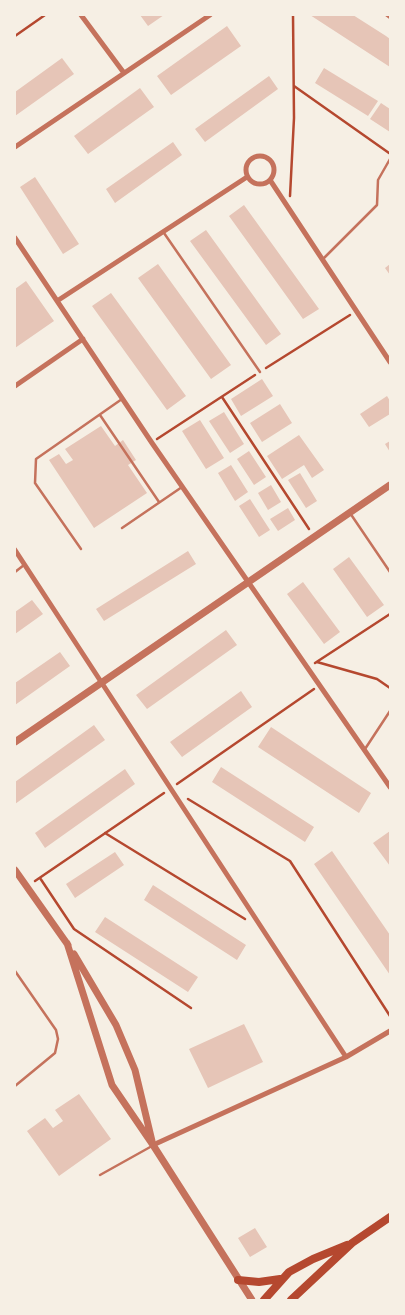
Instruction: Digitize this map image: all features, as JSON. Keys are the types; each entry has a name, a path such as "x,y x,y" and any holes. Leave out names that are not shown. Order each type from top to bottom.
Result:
{"main road":[{"path":"291,1300 352,1243 390,1217"},
{"path":"264,1300 280,1279 314,1258 352,1243"},
{"path":"238,1280 259,1282 280,1279"}],"street":[{"path":"81,15 124,73"},
{"path":"15,147 210,15"},
{"path":"257,156 262,156 273,164 274,173 270,180 266,184 255,184 247,177 246,172 249,162 257,156"},
{"path":"57,301 247,177"},
{"path":"270,180 390,362"},
{"path":"15,238 182,487 390,787"},
{"path":"15,386 82,340"},
{"path":"15,742 390,484"},
{"path":"15,550 346,1057"},
{"path":"15,870 67,943 116,1025 134,1070 153,1145"},
{"path":"67,943 112,1085 153,1145 252,1300"},
{"path":"153,1145 346,1057 390,1031"}],"lane":[{"path":"386,15 390,18"},
{"path":"322,260 377,205 378,180 390,159"},
{"path":"163,232 260,372"},
{"path":"81,549 35,483 36,459 122,399"},
{"path":"100,414 159,502"},
{"path":"122,528 182,487"},
{"path":"350,512 390,572"},
{"path":"15,572 24,565"},
{"path":"364,750 390,711"},
{"path":"15,971 56,1030 58,1039 55,1053 15,1086"},
{"path":"100,1175 153,1145"}],"path":[{"path":"15,36 45,15"},
{"path":"290,210 294,86 293,15"},
{"path":"294,86 390,154"},
{"path":"222,397 314,537"},
{"path":"308,668 390,614"},
{"path":"318,662 377,679 390,688"},
{"path":"171,789 290,862 390,1016"},
{"path":"104,833 263,931"},
{"path":"40,878 74,929 191,1008"}],"building":[{"path":"140,15 164,15 148,26"},
{"path":"310,15 353,15 386,36 390,39 390,67"},
{"path":"227,26 241,46 171,95 157,76"},
{"path":"62,58 74,74 15,116 15,92"},
{"path":"324,68 378,101 368,116 315,83"},
{"path":"269,76 278,89 205,142 195,129"},
{"path":"140,88 154,107 88,154 74,136"},
{"path":"381,103 390,109 390,132 370,119"},
{"path":"173,142 182,155 115,203 106,189"},
{"path":"35,177 79,244 63,254 20,187"},
{"path":"244,205 319,309 303,319 229,216"},
{"path":"206,230 281,334 266,345 190,241"},
{"path":"158,264 231,365 211,379 138,278"},
{"path":"390,264 390,275 385,268"},
{"path":"26,281 54,321 15,348 15,289"},
{"path":"111,293 186,396 167,410 92,306"},
{"path":"262,379 273,396 241,416 231,399"},
{"path":"387,396 390,401 390,414 369,427 360,414"},
{"path":"280,404 292,423 262,442 250,423"},
{"path":"224,412 244,444 230,453 209,421"},
{"path":"200,420 224,458 206,469 182,431"},
{"path":"101,426 115,446 123,440 136,460 128,465 147,493 94,528 49,460 59,454 66,464 73,460 65,449"},
{"path":"299,435 324,470 312,478 304,465 282,479 267,456"},
{"path":"390,441 390,452 385,444"},
{"path":"249,451 266,477 254,485 237,459"},
{"path":"231,465 248,492 235,501 218,473"},
{"path":"300,473 317,501 306,508 288,480"},
{"path":"271,485 281,502 268,510 258,493"},
{"path":"250,499 270,530 259,537 239,506"},
{"path":"288,508 295,520 278,531 270,519"},
{"path":"188,551 196,564 104,621 96,609"},
{"path":"349,557 384,605 367,617 333,569"},
{"path":"303,582 340,632 324,644 287,594"},
{"path":"32,600 43,614 15,634 15,612"},
{"path":"226,630 237,645 147,709 136,695"},
{"path":"60,652 70,666 15,705 15,683"},
{"path":"241,691 252,707 182,757 170,742"},
{"path":"94,725 105,740 15,804 15,782"},
{"path":"271,727 371,793 359,813 258,747"},
{"path":"221,767 314,827 305,842 212,782"},
{"path":"125,769 135,784 45,848 35,833"},
{"path":"390,831 390,866 373,843"},
{"path":"332,851 390,935 390,975 314,864"},
{"path":"115,852 124,865 75,898 66,884"},
{"path":"153,885 246,945 237,960 144,900"},
{"path":"105,917 198,977 188,992 95,932"},
{"path":"244,1024 263,1062 208,1088 189,1049"},
{"path":"79,1094 111,1139 59,1176 27,1131 45,1118 53,1128 63,1121 55,1110"},
{"path":"255,1228 267,1247 250,1257 238,1238"}]}
